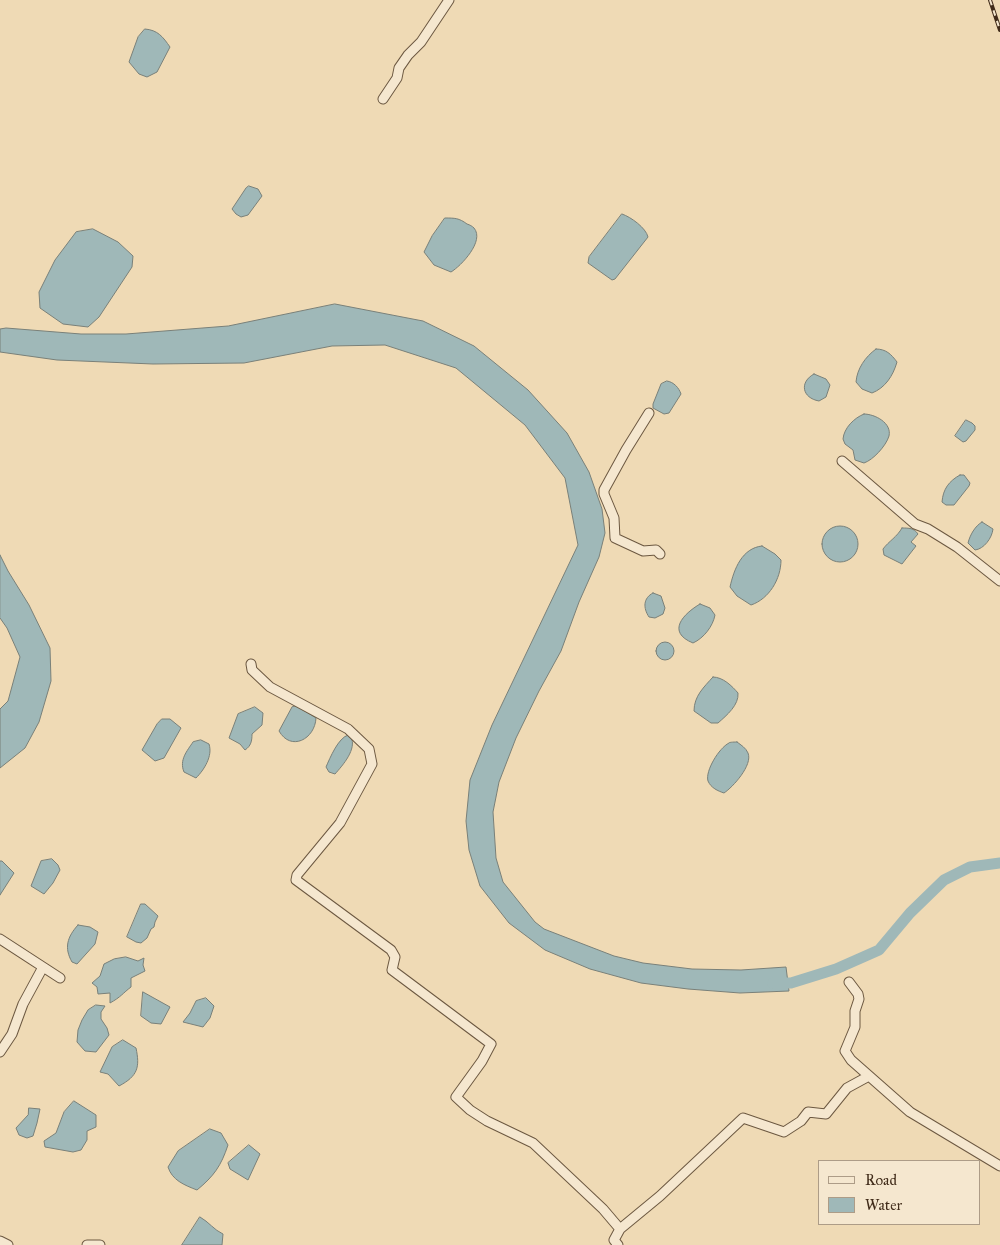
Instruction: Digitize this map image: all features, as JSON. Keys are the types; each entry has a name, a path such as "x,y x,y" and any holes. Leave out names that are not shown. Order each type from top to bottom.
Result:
{"street":[{"path":"384,99 397,78 399,68 408,55 421,42 449,0"},
{"path":"649,413 617,465 604,490 604,494 614,518 616,538 643,551 656,550 660,554"},
{"path":"842,461 915,524 928,529 957,547 1000,581"},
{"path":"251,664 252,670 270,687 348,729 369,749 372,764 340,823 297,875 296,880 391,950 395,957 392,970 491,1044 482,1061 456,1097 470,1110 487,1121 533,1143 603,1209 620,1229"},
{"path":"0,939 60,978"},
{"path":"0,1052 12,1034 23,1004 43,967"},
{"path":"849,982 858,994 859,999 855,1011 855,1027 845,1051 851,1060 910,1112 1000,1166"},
{"path":"618,1245 614,1240 620,1229 660,1196 743,1118 784,1132 801,1121 808,1112 826,1114 846,1088 868,1076"},
{"path":"0,1241 8,1245"},
{"path":"87,1245 100,1245"}],"water":[{"path":"145,29 160,35 170,47 157,72 147,77 139,74 129,62 138,37"},
{"path":"249,186 258,189 262,196 248,215 241,217 232,209"},
{"path":"622,214 638,223 648,237 615,279 612,280 588,263 589,257"},
{"path":"445,218 454,218 462,221 473,227 477,233 474,246 466,259 451,272 434,265 424,252 432,236"},
{"path":"93,229 118,242 133,256 132,267 99,317 88,327 63,324 40,308 39,292 55,260 76,232"},
{"path":"335,304 423,321 474,346 528,390 567,433 589,472 602,509 605,533 599,557 579,602 561,651 516,738 499,782 493,812 496,858 503,882 535,922 544,929 614,956 643,963 692,969 741,970 786,967 789,991 740,993 688,989 641,983 590,969 545,950 509,923 480,886 469,850 466,821 470,780 492,725 578,545 565,478 525,425 456,368 385,345 332,346 244,363 153,364 57,360 0,352 0,329 6,328 81,334 126,334 228,326"},
{"path":"876,349 888,352 897,362 888,381 872,393 862,389 856,382 862,364"},
{"path":"814,374 826,379 830,385 826,397 819,401 809,397 804,389 806,381"},
{"path":"667,381 676,386 681,394 669,413 664,414 653,408 653,404 661,384"},
{"path":"864,414 882,420 888,427 889,436 875,456 864,463 855,460 853,450 845,444 843,439 845,431 850,424"},
{"path":"966,420 975,426 975,430 963,442 955,436"},
{"path":"960,475 964,475 970,483 969,486 954,505 946,505 942,502 945,489"},
{"path":"982,522 993,529 984,545 975,550 968,543 973,531"},
{"path":"840,526 853,531 858,544 853,557 840,562 827,557 822,544 827,531"},
{"path":"902,528 911,529 918,534 911,542 916,546 902,564 884,555 883,549"},
{"path":"762,546 781,560 779,574 768,593 751,605 737,596 730,587 740,560 749,551"},
{"path":"0,555 29,605 50,648 51,681 39,722 25,748 0,768 0,709 8,701 20,657 7,628 0,618"},
{"path":"653,593 661,596 665,608 663,614 655,618 649,617 645,607 647,598"},
{"path":"700,604 710,608 715,615 707,631 693,643 680,634 679,628 683,618"},
{"path":"665,642 671,645 674,651 671,657 665,660 659,657 656,651 659,645"},
{"path":"713,677 724,680 738,693 737,702 718,723 711,723 694,711 698,696"},
{"path":"297,706 316,718 315,725 307,737 296,742 290,741 279,731 292,707"},
{"path":"255,707 263,713 262,725 252,734 251,743 245,750 240,744 229,738 238,714"},
{"path":"162,719 170,719 181,728 164,758 155,761 142,750"},
{"path":"348,735 351,737 352,742 351,752 335,774 329,772 326,767 332,754 341,740"},
{"path":"201,740 209,744 210,753 205,767 196,778 184,772 182,764 184,756 193,742"},
{"path":"737,742 747,751 748,763 737,781 724,793 711,786 708,781 709,772 721,750 729,743"},
{"path":"52,859 60,870 44,894 31,886 41,861"},
{"path":"0,861 14,873 0,895"},
{"path":"141,904 145,904 158,916 154,927 147,938 141,943 127,937"},
{"path":"78,925 90,927 98,932 95,944 77,964 72,962 67,947 71,934"},
{"path":"126,957 138,961 144,958 143,965 145,971 131,978 131,987 110,1003 110,993 98,994 97,987 92,983 100,976 104,964 114,959"},
{"path":"143,992 170,1007 161,1024 151,1023 141,1016"},
{"path":"206,998 214,1006 210,1018 203,1027 183,1022 196,1001"},
{"path":"96,1005 105,1006 101,1012 101,1019 109,1035 96,1052 85,1051 77,1042 78,1030 88,1010"},
{"path":"123,1040 136,1048 138,1061 134,1075 119,1086 108,1074 100,1072 112,1047"},
{"path":"74,1101 96,1115 96,1127 87,1131 87,1140 81,1150 73,1152 45,1147 44,1141 56,1133 64,1112"},
{"path":"29,1108 40,1109 33,1136 27,1138 19,1135 16,1128 28,1115"},
{"path":"210,1129 221,1133 228,1145 223,1159 216,1170 197,1190 176,1179 168,1167 178,1151"},
{"path":"249,1145 260,1154 248,1180 230,1169 228,1163"},
{"path":"200,1217 223,1234 222,1245 182,1245"}],"waterway":[{"path":"773,983 791,983 836,969 879,950 910,913 944,880 970,867 1000,863"}],"railway":[{"path":"990,0 1000,30"}]}
